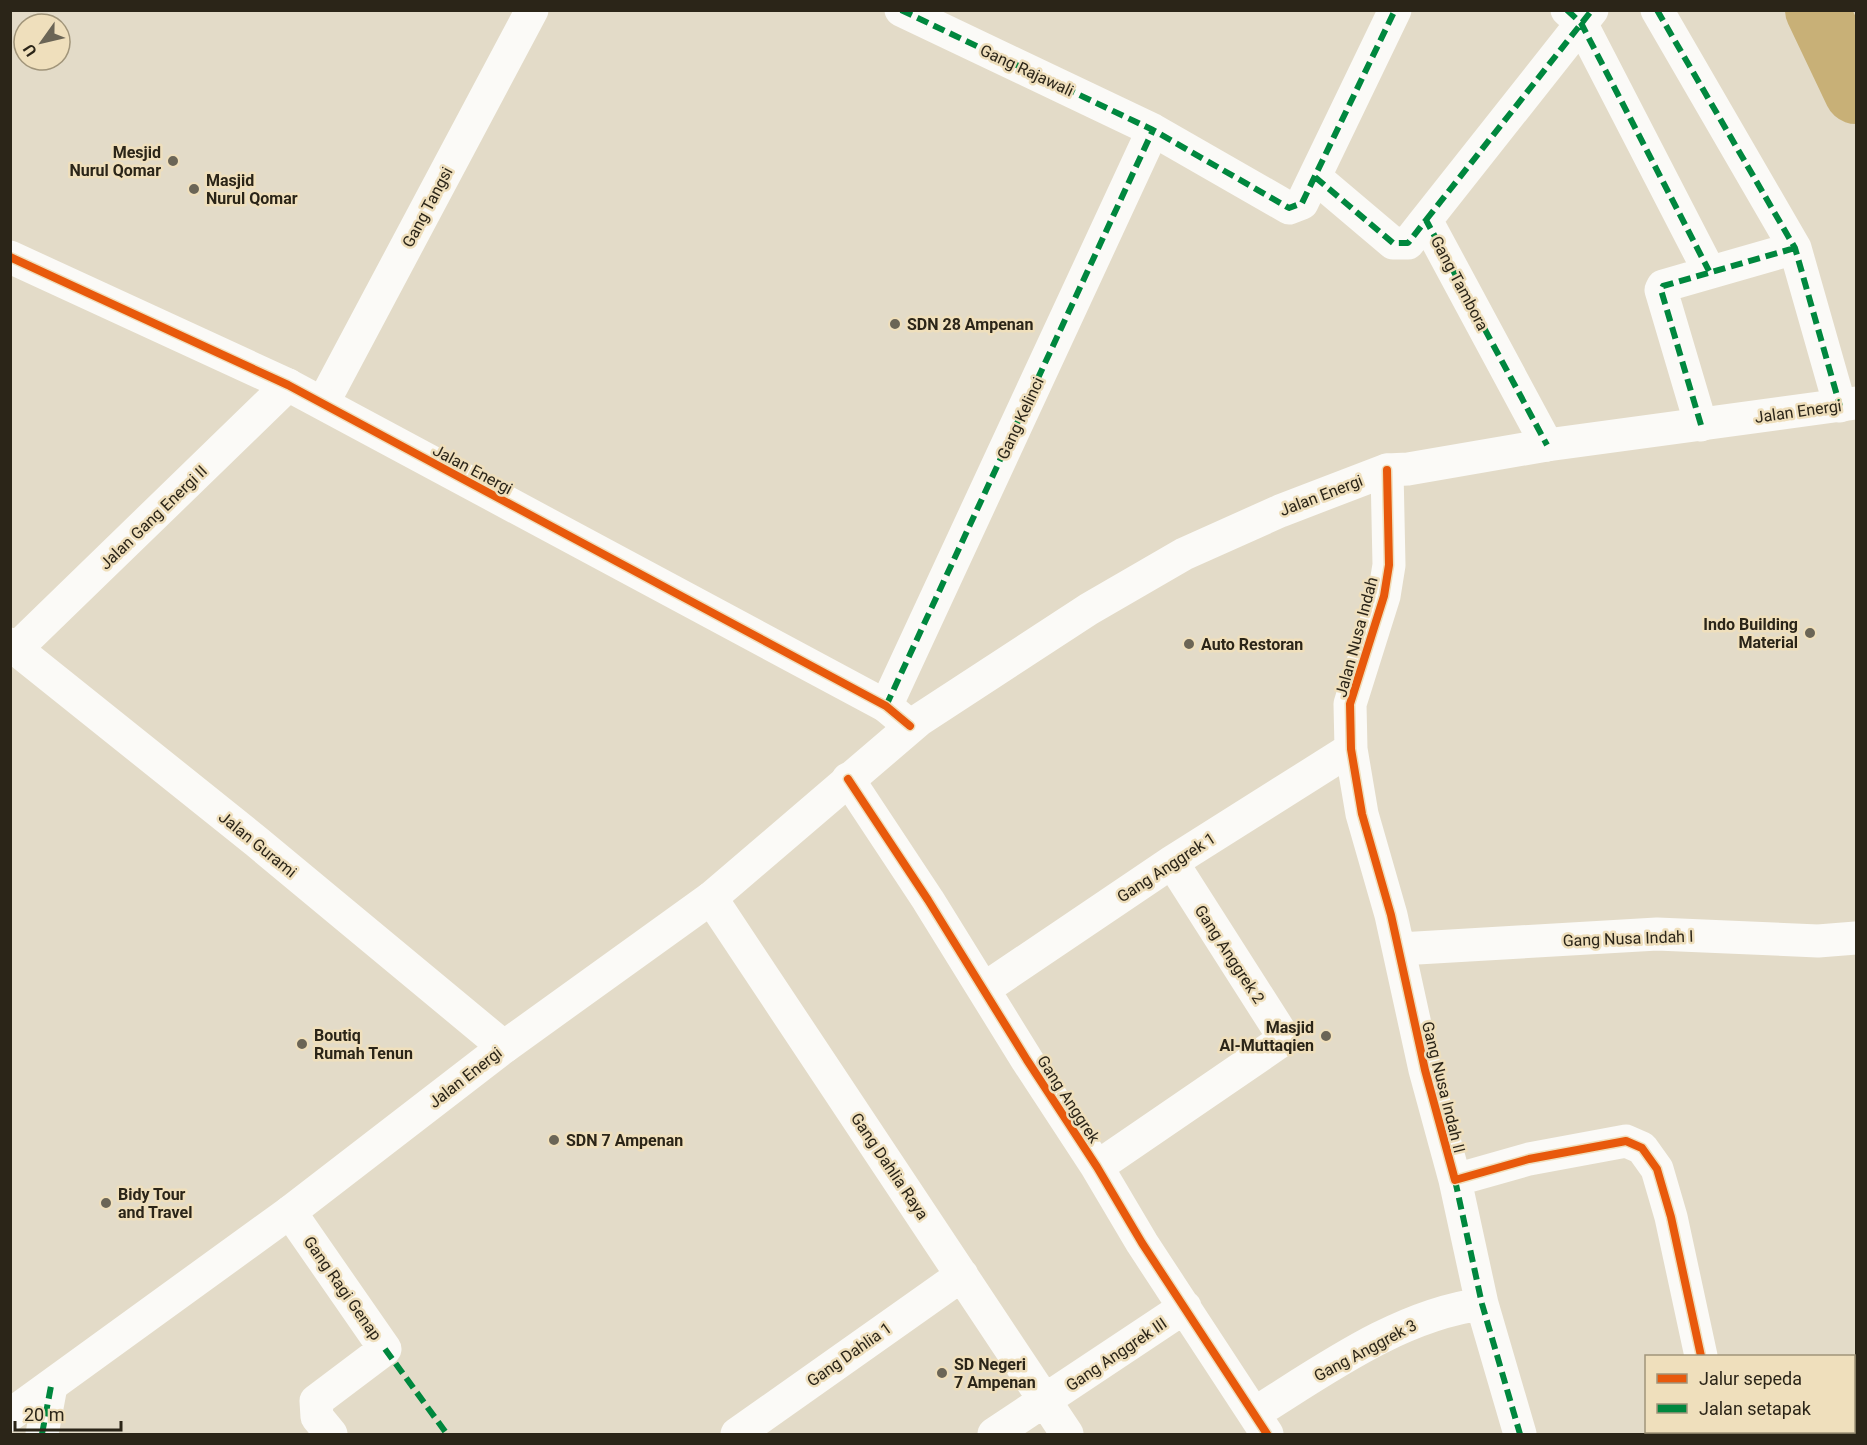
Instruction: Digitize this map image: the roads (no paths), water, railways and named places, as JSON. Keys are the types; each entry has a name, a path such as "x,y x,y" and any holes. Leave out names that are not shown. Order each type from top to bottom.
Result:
{"main road":[{"name":"Gang Tangsi","path":"322,404 532,10"},
{"name":"Gang Rajawali","path":"901,10 1153,130 1289,208 1302,203 1315,177"},
{"path":"1315,177 1395,10"},
{"path":"1657,10 1795,248 1849,404"},
{"path":"1426,220 1580,15 1709,271"},
{"name":"Gang Kelinci","path":"898,716 1153,130"},
{"name":"Gang Tambora","path":"1315,177 1393,243 1408,243 1426,220 1547,444"},
{"path":"1701,425 1661,290 1667,284 1795,248"},
{"name":"Jalan Energi","path":"12,259 288,385 898,716"},
{"name":"Jalan Gang Energi II","path":"14,646 288,385"},
{"name":"Jalan Energi","path":"10,1415 290,1212 504,1047 711,898 848,778 898,716 1184,554 1280,511 1387,470 1408,469 1547,444 1849,404"},
{"name":"Jalan Nusa Indah","path":"1387,470 1389,565 1384,596 1350,704 1351,749 1362,814 1400,949"},
{"name":"Jalan Gurami","path":"14,646 257,842 504,1047"},
{"name":"Gang Anggrek 1","path":"984,989 1172,862 1351,749"},
{"name":"Gang Anggrek","path":"848,778 1097,1167 1142,1243 1261,1424"},
{"name":"Gang Anggrek 2","path":"1097,1167 1281,1041 1281,1033 1172,862"},
{"name":"Gang Dahlia Raya","path":"711,898 1067,1434"},
{"name":"Gang Nusa Indah I","path":"1400,949 1657,934 1818,941 1857,938"},
{"name":"Gang Nusa Indah II","path":"1400,949 1405,984 1425,1070 1455,1180 1482,1304 1520,1434"},
{"name":"Gang Nusa Indah II","path":"1455,1180 1529,1159 1626,1141 1642,1148 1658,1169 1669,1208 1701,1355"},
{"name":"Gang Ragi Genap","path":"290,1212 386,1349 316,1401 317,1417 331,1434"},
{"name":"Gang Dahlia 1","path":"737,1434 962,1275"},
{"name":"Gang Anggrek 3","path":"1261,1424 1331,1366 1392,1333 1453,1310 1482,1304"},
{"name":"Gang Anggrek III","path":"994,1434 1047,1401 1185,1307"},
{"path":"42,1434 51,1386"}],"waterway":[{"path":"1817,10 1856,92"}],"place":[{"name":"Mesjid Nurul Qomar","path":"173,161"},
{"name":"Masjid Nurul Qomar","path":"194,189"},
{"name":"SDN 28 Ampenan","path":"895,324"},
{"name":"Indo Building Material","path":"1810,633"},
{"name":"Auto Restoran","path":"1189,644"},
{"name":"Masjid Al-Muttaqien","path":"1326,1036"},
{"name":"Boutiq Rumah Tenun","path":"302,1044"},
{"name":"SDN 7 Ampenan","path":"554,1140"},
{"name":"Bidy Tour and Travel","path":"106,1203"},
{"name":"SD Negeri 7 Ampenan","path":"942,1373"}]}
